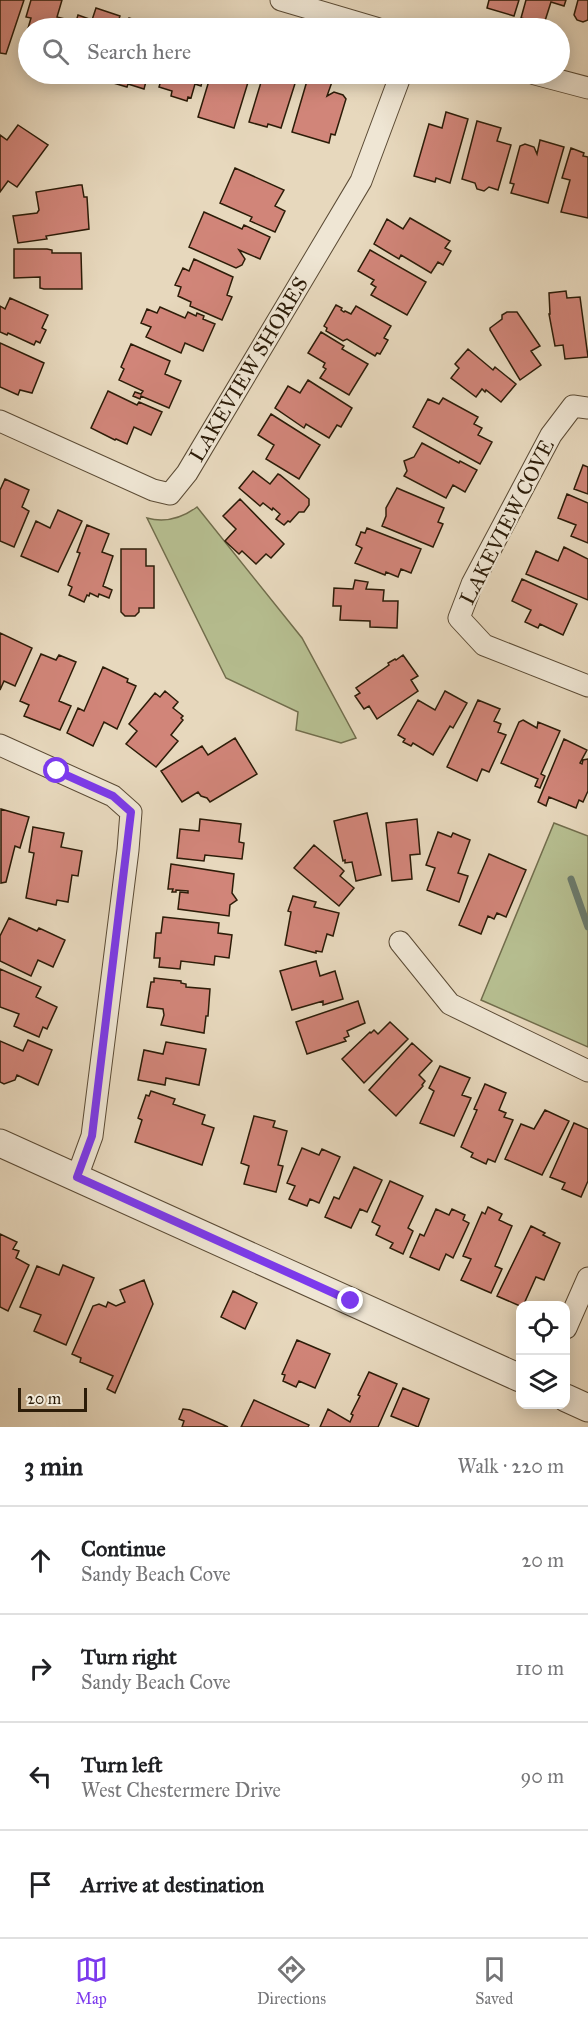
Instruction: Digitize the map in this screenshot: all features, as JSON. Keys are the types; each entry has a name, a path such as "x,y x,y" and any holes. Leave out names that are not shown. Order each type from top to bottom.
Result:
{"street":[{"path":"281,0 342,18"},
{"path":"570,83 588,88"},
{"name":"LAKEVIEW SHORES","path":"0,421 153,490 170,494 187,473 361,181 397,84"},
{"name":"LAKEVIEW COVE","path":"588,408 573,406 551,435 472,584 459,618 484,645 588,686"},
{"path":"0,745 113,796 131,812 92,1136 77,1177"},
{"path":"400,942 450,1005 588,1071"},
{"path":"0,1143 516,1376"},
{"path":"570,1319 588,1278"},
{"path":"570,1400 588,1408"}],"green space":[{"path":"197,507 302,638 356,738 341,743 296,730 298,712 226,678 147,518 160,520 173,518"},
{"path":"554,823 588,836 588,1047 481,1000"}],"building":[{"path":"0,0 24,0 6,54 0,53"},
{"path":"31,0 62,0 57,17 61,18 26,17"},
{"path":"489,0 519,0 514,16 487,8"},
{"path":"526,0 566,0 564,6 551,2 546,18 521,18"},
{"path":"578,0 588,0 588,20 583,22 577,20 574,15"},
{"path":"96,8 120,16 119,18 93,18"},
{"path":"128,84 145,84 144,89"},
{"path":"160,84 195,84 191,98 188,97 187,101 171,96 172,91 159,87"},
{"path":"208,84 247,84 234,128 198,117"},
{"path":"260,84 295,84 281,128 249,122"},
{"path":"306,84 331,84 327,96 334,92 343,95 346,99 335,135 331,134 329,143 292,132"},
{"path":"446,112 468,119 450,183 436,178 435,182 414,176 429,124 442,128"},
{"path":"477,121 501,128 497,141 511,145 498,190 489,187 484,191 477,189 475,183 462,179"},
{"path":"18,125 48,145 17,187 8,181 0,192 0,135 7,140"},
{"path":"540,140 564,147 548,203 511,193 514,184 510,183 520,146 525,144 534,147 537,154"},
{"path":"571,148 588,157 588,218 561,212 570,180 562,178"},
{"path":"235,168 284,190 275,206 285,211 275,232 250,221 252,217 220,203"},
{"path":"82,185 84,197 87,197 89,229 18,243 13,216 37,213 39,210 36,192"},
{"path":"204,212 242,229 244,225 270,237 260,259 239,250 245,259 242,265 236,268 189,247"},
{"path":"410,218 450,241 445,248 451,251 443,265 438,262 431,273 401,255 399,259 374,244 387,219 403,229"},
{"path":"14,249 47,249 52,250 52,253 81,253 82,289 44,289 40,288 40,277 14,278"},
{"path":"370,250 426,282 407,315 371,295 376,287 371,284 374,280 358,271"},
{"path":"194,259 233,277 227,295 232,297 222,320 190,306 191,302 178,296 181,287 175,285 183,268 189,271"},
{"path":"566,291 567,298 580,297 588,357 565,359 563,345 555,346 549,314 549,293"},
{"path":"10,298 48,315 42,328 46,330 40,343 36,341 34,345 8,333 7,335 0,332 0,306 5,309"},
{"path":"336,305 344,312 351,314 356,306 391,326 384,338 388,340 380,354 377,353 375,356 347,339 343,341 326,331 327,328 324,326"},
{"path":"160,307 185,318 188,312 196,316 197,313 204,316 203,319 215,324 203,351 185,343 181,353 146,337 151,327 141,323 147,309 157,313"},
{"path":"507,312 517,312 540,346 531,351 541,365 520,380 490,330"},
{"path":"321,332 344,346 342,349 368,364 349,395 320,378 326,369 323,367 325,363 308,353"},
{"path":"0,343 44,363 32,393 20,390 18,395 0,387"},
{"path":"131,344 170,361 165,374 181,381 169,408 141,396 140,399 133,396 135,392 141,394 143,391 119,380 124,369 121,367"},
{"path":"468,349 493,370 495,367 516,384 501,402 482,389 476,397 451,378 459,368 455,364"},
{"path":"308,380 352,408 341,427 337,425 329,438 306,424 304,428 275,408 288,386 300,393"},
{"path":"108,391 137,405 139,402 162,412 151,435 134,427 127,444 91,428"},
{"path":"443,398 478,417 474,424 482,428 478,435 492,442 480,464 413,427 428,399 439,404"},
{"path":"271,414 320,445 299,479 266,459 274,445 258,435"},
{"path":"422,443 477,470 465,492 453,485 446,498 404,476 407,471 404,461 414,457"},
{"path":"583,465 588,467 588,494 574,489"},
{"path":"253,471 270,484 278,474 280,475 309,499 309,505 304,512 299,512 284,525 276,519 280,514 273,508 272,510 263,503 260,506 239,488"},
{"path":"5,479 29,490 22,507 29,511 14,547 0,541 0,490"},
{"path":"397,488 444,508 438,522 443,524 433,547 382,526 386,508"},
{"path":"567,494 588,503 588,543 571,536 576,525 558,518"},
{"path":"240,499 284,544 271,558 266,554 256,564 242,551 239,554 225,541 236,529 223,516"},
{"path":"58,510 82,521 58,572 21,556 36,521 50,528"},
{"path":"87,525 109,534 102,552 113,556 103,586 112,590 109,598 99,594 98,597 90,593 84,602 69,595 72,587 68,585"},
{"path":"367,528 421,549 411,573 401,569 398,577 386,572 385,575 355,563 362,548 356,545 361,532 365,533"},
{"path":"564,547 588,559 588,600 526,574 536,551 558,561"},
{"path":"121,549 146,549 146,566 154,566 154,608 139,608 135,616 125,616 121,612"},
{"path":"522,579 577,604 563,635 540,624 538,628 525,622 531,610 512,601"},
{"path":"355,580 368,582 366,589 384,590 383,601 398,601 397,628 370,627 370,621 340,620 341,606 333,606 334,588 353,589"},
{"path":"0,633 32,648 15,686 4,681 0,690"},
{"path":"41,654 56,660 59,655 76,662 59,701 71,706 60,730 24,716 29,705 20,701"},
{"path":"403,655 418,676 411,680 418,691 377,719 369,706 364,709 355,696 360,693 356,688 389,665 388,663"},
{"path":"103,667 128,679 127,682 136,686 117,729 104,722 93,746 67,733 78,708 84,711"},
{"path":"165,691 178,702 173,708 183,716 181,718 183,720 171,735 178,741 156,767 126,744 137,731 129,724 155,693 160,697"},
{"path":"445,691 467,703 453,728 450,726 433,755 413,743 411,746 403,742 405,739 398,735 418,700 435,710"},
{"path":"478,700 500,709 494,721 501,724 498,732 506,735 489,772 482,769 477,781 447,767"},
{"path":"523,720 537,728 538,722 560,731 541,774 545,776 540,788 535,786 538,779 501,763 519,722"},
{"path":"235,738 257,774 210,802 198,792 182,802 161,771 202,746 208,755"},
{"path":"564,739 587,750 580,763 588,759 588,791 583,802 579,800 576,808 549,797 546,806 538,802"},
{"path":"1,809 29,817 20,848 15,846 6,882 1,883"},
{"path":"367,813 381,875 356,881 352,862 343,861 334,821"},
{"path":"200,819 241,824 239,842 244,843 242,859 205,855 204,861 177,858 180,829 199,831"},
{"path":"417,819 420,854 410,855 412,879 392,881 386,823"},
{"path":"33,827 64,833 61,847 82,851 78,876 72,875 68,902 57,900 56,905 26,898 34,853 29,852"},
{"path":"438,832 451,837 453,833 470,840 458,873 468,876 459,902 427,890 435,868 426,865"},
{"path":"314,845 344,871 340,876 354,888 339,906 294,868"},
{"path":"489,854 526,870 506,917 497,913 494,919 488,916 481,934 459,925"},
{"path":"171,864 234,874 232,893 237,900 230,905 229,916 178,909 180,892 188,893 188,891 172,892 173,889 168,889"},
{"path":"293,896 316,902 314,907 339,913 333,936 327,934 322,952 316,951 316,953 285,945 291,912 288,911"},
{"path":"163,917 219,923 218,933 232,935 229,958 215,956 214,965 181,961 180,969 159,967 160,958 154,958 156,933 161,933"},
{"path":"9,918 37,931 39,928 65,940 53,967 38,960 31,976 0,961 0,936"},
{"path":"316,961 320,976 335,971 343,999 323,1005 323,1001 292,1010 280,971"},
{"path":"0,969 41,987 36,997 57,1007 47,1029 43,1027 39,1037 14,1026 19,1014 0,1007"},
{"path":"154,978 181,981 186,984 186,987 210,989 204,1033 161,1025 163,1009 147,1007 151,982 154,982"},
{"path":"358,1001 365,1023 347,1031 349,1036 344,1038 346,1041 307,1054 296,1022"},
{"path":"390,1022 408,1039 364,1083 342,1059 370,1032 374,1030 378,1034"},
{"path":"28,1040 52,1050 38,1085 17,1075 15,1080 4,1084 0,1082 0,1041 23,1051"},
{"path":"166,1042 206,1049 199,1085 166,1078 165,1085 138,1080 144,1050 163,1054"},
{"path":"412,1043 432,1061 419,1075 425,1081 423,1086 396,1116 369,1090"},
{"path":"440,1066 470,1078 462,1095 471,1098 454,1136 420,1123 434,1091 429,1088"},
{"path":"485,1084 506,1093 499,1110 506,1113 504,1117 513,1120 495,1162 488,1159 486,1164 471,1157 473,1153 461,1147"},
{"path":"151,1091 175,1099 173,1104 205,1115 202,1124 214,1128 202,1165 135,1142 142,1120 138,1118 146,1095 149,1096"},
{"path":"545,1110 569,1121 542,1175 505,1159 521,1124 534,1129"},
{"path":"254,1116 275,1121 273,1127 287,1131 278,1165 283,1166 276,1192 244,1184 249,1166 241,1163"},
{"path":"574,1123 588,1129 588,1181 581,1197 562,1189 565,1183 550,1177"},
{"path":"302,1148 319,1155 322,1149 340,1157 319,1203 310,1199 307,1206 289,1199 295,1186 287,1183"},
{"path":"354,1167 382,1180 367,1212 360,1209 351,1228 325,1217 334,1197 339,1199"},
{"path":"390,1181 423,1196 408,1228 413,1231 403,1254 390,1248 393,1243 376,1235 380,1226 372,1222"},
{"path":"488,1207 502,1214 499,1220 512,1226 495,1266 502,1269 491,1293 461,1280 471,1259 463,1256 482,1212 485,1214"},
{"path":"436,1209 449,1215 452,1209 465,1215 463,1220 469,1223 453,1258 446,1254 439,1270 410,1257 420,1234 424,1236"},
{"path":"531,1226 560,1243 544,1280 536,1277 525,1301 516,1301 516,1304 497,1296"},
{"path":"0,1234 17,1242 13,1249 19,1251 16,1258 29,1265 8,1311 0,1307"},
{"path":"63,1265 94,1278 66,1345 34,1331 41,1315 20,1307 37,1266 59,1275"},
{"path":"144,1280 153,1304 115,1393 107,1389 113,1376 80,1362 81,1358 72,1354 93,1306 99,1304 106,1307 108,1302 116,1306 125,1302 120,1290"},
{"path":"233,1291 257,1303 245,1329 221,1317"},
{"path":"297,1340 330,1354 315,1388 299,1381 296,1387 283,1381 285,1375 282,1374"},
{"path":"369,1372 397,1384 378,1427 320,1427 328,1409 350,1422 353,1415 351,1414 360,1396 358,1395"},
{"path":"403,1388 429,1399 418,1427 391,1416"},
{"path":"254,1400 309,1425 308,1427 241,1427"},
{"path":"183,1409 228,1427 182,1427 184,1421 179,1419"}],"waterway":[{"path":"571,879 588,927"}],"route":[{"path":"57,771 113,796 131,812 126,872 92,1136 77,1177 351,1301"}]}
